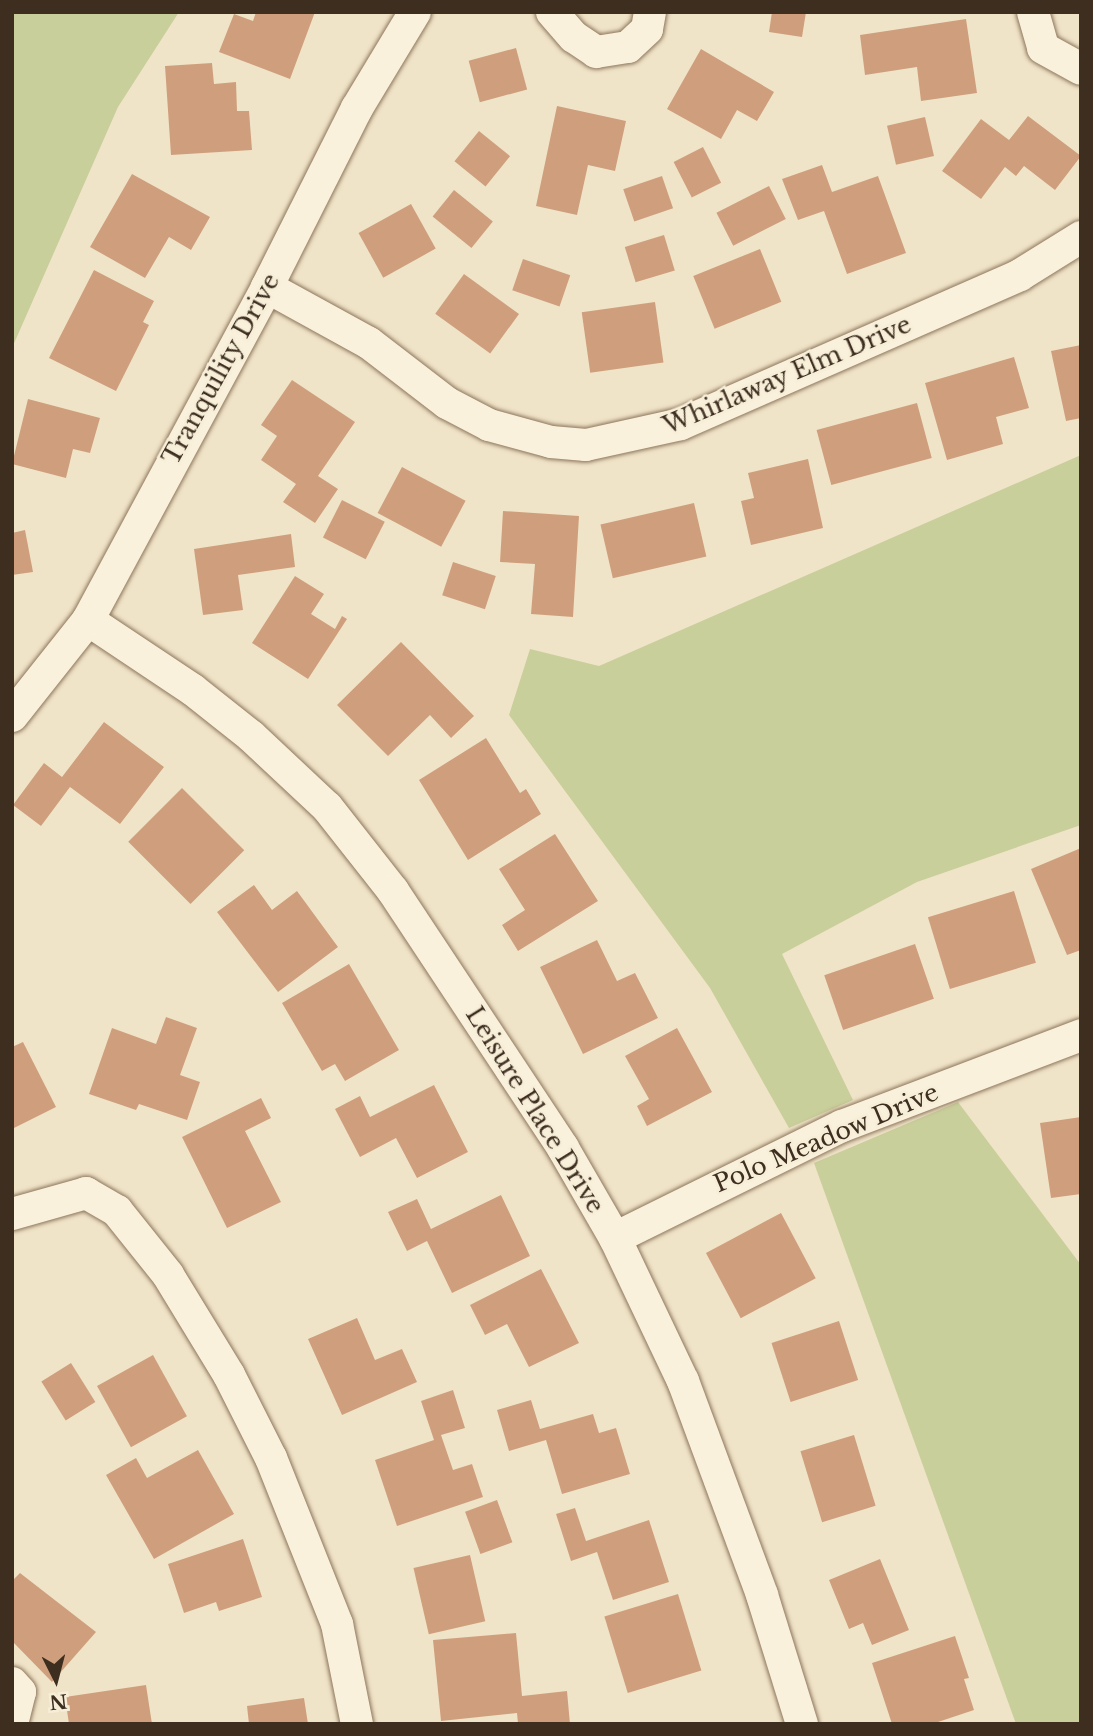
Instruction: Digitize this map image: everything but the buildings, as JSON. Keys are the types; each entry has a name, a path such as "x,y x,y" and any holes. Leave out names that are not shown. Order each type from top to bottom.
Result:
{"street":[{"name":"Tranquility Drive","path":"12,716 88,620 267,287 357,108 415,12"},
{"path":"552,12 573,37 596,52 628,47 647,29 650,12"},
{"path":"1033,12 1044,48 1081,69"},
{"name":"Whirlaway Elm Drive","path":"267,287 369,343 447,403 489,425 551,442 586,445 681,424 1020,275 1081,237"},
{"name":"Leisure Place Drive","path":"88,620 193,690 251,736 327,807 393,891 475,1013 615,1238 682,1381 762,1595 791,1721"},
{"name":"Polo Meadow Drive","path":"615,1238 842,1126 1081,1035"},
{"path":"12,1214 86,1194 117,1211 169,1275 229,1375 271,1458 296,1528 323,1581 337,1623 357,1724"},
{"path":"12,1683 20,1692 12,1723"}],"green space":[{"path":"12,12 179,12 118,107 12,348"},
{"path":"1081,455 1081,825 917,882 782,954 853,1100 789,1128 710,988 509,715 530,649 599,666"},
{"path":"958,1102 1081,1265 1081,1724 1016,1724 814,1163"}]}
